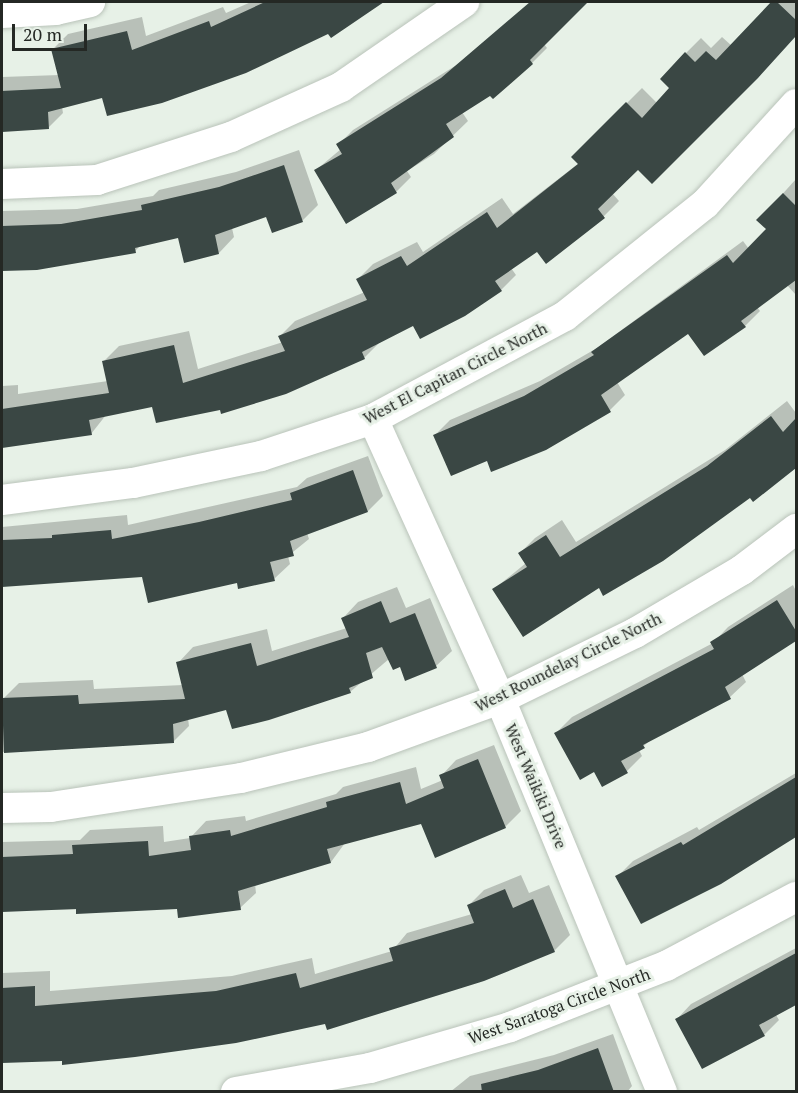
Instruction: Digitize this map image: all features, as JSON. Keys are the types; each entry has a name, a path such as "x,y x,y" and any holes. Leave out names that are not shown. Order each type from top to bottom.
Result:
{"street":[{"path":"2,13 56,10 90,2"},
{"path":"2,184 97,180 231,137 341,87 464,2"},
{"name":"West El Capitan Circle North","path":"2,500 134,483 249,459 373,419 565,316 705,204 796,104"},
{"name":"West Waikiki Drive","path":"373,419 500,699 662,1092"},
{"name":"West Roundelay Circle North","path":"2,808 51,807 241,778 368,747 500,699 635,633 742,570 796,529"},
{"name":"West Saratoga Circle North","path":"236,1092 370,1068 510,1027 666,966 796,897"}],"building":[{"path":"265,2 384,2 331,38 328,34 246,73 162,103 107,116 102,98 48,112 49,129 2,132 2,91 61,88 51,49 127,31 132,50 209,21 211,27"},
{"path":"530,2 588,2 530,60 533,64 493,99 490,96 446,124 454,137 391,183 397,193 346,224 314,170 342,154 336,144 441,78"},
{"path":"771,2 777,2 796,20 796,36 758,78 652,184 638,170 598,209 605,218 546,264 537,252 495,281 502,291 465,316 420,339 413,326 362,352 365,359 286,394 221,414 220,410 156,423 152,407 89,420 92,435 2,448 2,409 109,393 102,361 174,345 183,383 285,351 278,336 367,300 356,279 401,256 407,266 487,212 497,228 578,164 571,157 626,102 642,118 669,88 660,79 685,52 695,62 706,51 716,60"},
{"path":"284,165 303,222 272,233 266,217 215,235 219,254 184,263 178,238 135,248 136,253 37,270 2,271 2,226 61,224 142,210 141,205 219,187"},
{"path":"783,193 796,206 796,280 741,321 746,327 704,356 688,334 601,395 611,412 546,450 491,472 487,461 451,476 433,435 524,396 594,355 591,352 727,255 733,263 766,229 756,220"},
{"path":"771,416 783,432 796,418 796,468 753,502 750,498 663,561 603,596 599,588 523,637 492,589 527,567 518,553 546,535 560,557 707,466"},
{"path":"353,470 368,512 290,541 294,556 270,562 275,581 238,589 237,583 148,603 142,577 2,587 2,540 52,538 52,535 111,530 112,539 199,522 292,500 290,493"},
{"path":"777,600 796,631 796,641 725,687 731,699 643,745 645,748 621,761 628,773 602,787 594,772 580,780 554,733 714,649 710,642"},
{"path":"381,601 390,623 415,613 437,668 405,681 400,667 393,670 382,647 366,653 373,678 349,688 351,693 269,720 232,729 226,710 173,724 174,743 4,753 2,698 78,695 79,704 185,699 176,662 251,643 257,666 349,637 341,618"},
{"path":"478,759 506,828 435,858 421,824 327,849 331,863 238,891 241,910 178,918 177,909 76,914 76,909 2,912 2,857 73,854 72,845 148,841 149,856 191,850 189,836 230,830 231,836 327,807 326,802 400,782 406,804 444,788 439,775"},
{"path":"796,777 796,837 721,884 641,924 615,876 681,842 683,845"},
{"path":"505,889 513,908 533,899 555,952 484,981 327,1030 325,1024 236,1043 62,1065 62,1061 2,1063 2,988 35,986 35,1006 216,991 296,973 300,988 393,961 389,948 474,923 467,905"},
{"path":"796,953 796,1005 759,1025 765,1036 702,1069 675,1019"},
{"path":"598,1048 614,1092 482,1092 481,1084 538,1070"}]}
